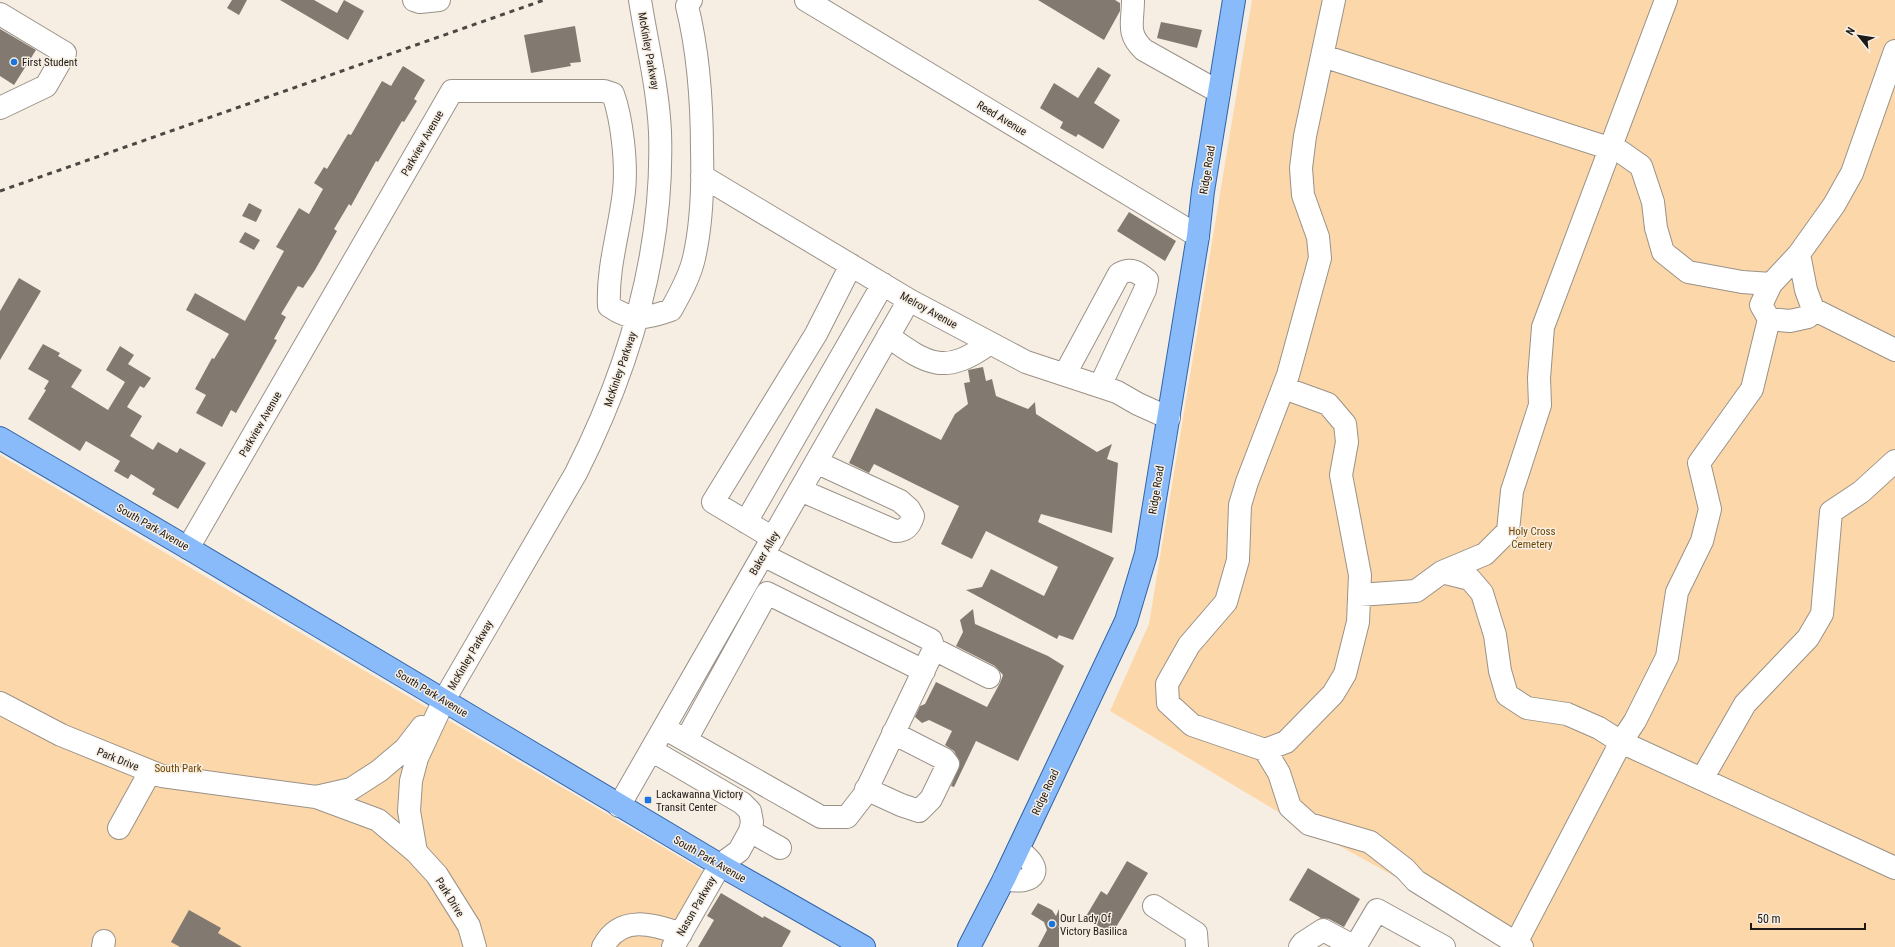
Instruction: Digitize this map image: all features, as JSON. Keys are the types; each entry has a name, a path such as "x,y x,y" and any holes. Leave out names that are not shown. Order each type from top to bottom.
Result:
{"main road":[{"name":"Ridge Road","path":"969,947 1018,850 1126,621 1146,554 1198,236 1234,0"},
{"name":"South Park Avenue","path":"0,438 444,700 619,806 864,947"}],"street":[{"path":"414,0 420,2 439,0"},
{"name":"McKinley Parkway","path":"444,700 592,443 622,369 637,318 645,288 653,238 659,184 660,154 657,98 640,0"},
{"path":"637,318 651,317 671,310 683,288 694,258 701,211 702,99 694,34 687,6 691,0"},
{"name":"Reed Avenue","path":"806,0 1198,236"},
{"path":"1133,0 1132,36 1136,43 1144,50 1219,92"},
{"path":"1284,388 1328,404 1345,424 1347,442 1341,475 1360,575 1358,622 1345,674 1333,694 1286,742 1265,750 1192,725 1168,703 1167,684 1189,645 1226,602 1238,560 1240,505 1247,482 1284,388 1320,258 1318,237 1303,195 1301,168 1305,136 1334,0"},
{"path":"1359,595 1416,591 1442,572 1485,554 1508,531 1512,491 1540,405 1539,378 1543,327 1666,0"},
{"path":"0,14 65,53 46,86 0,108"},
{"path":"1265,750 1279,773 1290,807 1309,824 1370,842 1405,869 1416,881 1519,945 1621,742 1636,720 1667,657 1677,592 1702,541 1710,509 1699,463 1752,390 1771,284 1799,254 1834,205 1852,173 1895,51"},
{"path":"1323,56 1621,152 1641,166 1653,202 1656,228 1664,252 1688,272 1742,282 1771,284"},
{"name":"Parkview Avenue","path":"188,548 452,91 604,91 613,94 619,115 623,150 624,190 608,286 609,306 620,314 637,318"},
{"name":"Melroy Avenue","path":"702,176 909,300 1026,362 1117,392 1168,418"},
{"path":"1799,254 1806,290 1813,309 1895,350"},
{"path":"664,728 821,817 847,817 866,789 934,649 931,640 768,547 746,522 712,502 816,334 851,265"},
{"path":"1065,374 1119,274 1126,270 1133,270 1147,280 1145,290 1100,386"},
{"path":"1742,282 1765,312 1790,320 1808,317 1813,309"},
{"path":"746,522 883,284"},
{"name":"Baker Alley","path":"619,806 909,300"},
{"path":"888,336 911,353 929,362 940,364 961,361 990,343"},
{"path":"1702,779 1744,704 1808,638 1822,614 1832,512 1861,492 1895,461"},
{"path":"800,490 895,531 902,531 910,526 913,516 909,508 900,501 816,462"},
{"path":"1442,572 1470,579 1482,593 1495,635 1500,671 1507,695 1527,708 1567,714 1599,728 1621,742 1895,868"},
{"path":"686,740 767,593 924,671"},
{"path":"934,649 989,677"},
{"path":"416,852 409,811 411,781 417,758 444,700"},
{"name":"Park Drive","path":"316,797 351,789 379,771 405,749 444,700"},
{"name":"Park Drive","path":"0,703 61,735 162,776 316,797 378,820 416,852 437,875 469,926 475,947"},
{"path":"866,789 901,805 919,811 931,799 948,764 944,759 894,733"},
{"path":"651,750 742,803 750,811 752,822 750,831 739,851 720,865"},
{"path":"120,828 150,772"},
{"path":"750,831 780,848"},
{"name":"Nason Parkway","path":"677,940 720,865"},
{"path":"1154,906 1196,933 1197,947"},
{"path":"1300,947 1303,943 1324,930 1355,947 1377,910 1444,947"},
{"path":"603,947 607,940 618,930 639,924 655,925 677,940"}],"green space":[{"name":"Holy Cross Cemetery","path":"1252,0 1895,0 1895,947 1522,947 1275,810 1110,711 1149,624"},
{"name":"South Park","path":"0,455 705,872 660,947 0,947"}],"building":[{"path":"232,0 247,0 239,15 227,8"},
{"path":"280,0 314,0 337,13 344,0 364,11 348,40"},
{"path":"1038,0 1115,0 1120,3 1120,11 1104,40"},
{"path":"1161,22 1202,30 1197,48 1157,38"},
{"path":"575,26 581,62 570,63 571,66 531,73 524,35"},
{"name":"First Student","path":"0,29 36,50 14,85 0,76"},
{"path":"403,66 425,80 414,99 417,101 404,122 402,121 378,162 376,161 351,206 349,204 334,229 337,231 315,270 303,288 298,286 281,314 286,317 274,339 277,340 236,413 231,410 222,427 196,413 206,395 195,389 212,358 214,359 229,334 186,310 195,293 245,321 284,251 276,247 299,208 309,214 323,189 314,183 324,167 327,169 348,134 351,135 382,81 391,86"},
{"path":"1098,67 1111,75 1094,103 1120,120 1103,149 1078,134 1076,137 1060,128 1063,122 1040,108 1054,83 1078,98"},
{"path":"249,203 262,210 256,222 242,216"},
{"path":"1129,212 1176,241 1165,261 1117,231"},
{"path":"245,232 260,240 254,250 239,242"},
{"path":"19,278 41,291 0,360 0,311"},
{"path":"43,344 60,353 58,356 82,370 71,387 108,410 125,382 106,370 120,346 134,355 128,364 151,378 144,388 140,386 127,407 142,416 130,436 153,450 158,442 177,453 180,448 206,463 178,509 152,494 155,489 131,474 128,479 114,471 120,461 86,441 80,451 28,419 46,390 44,389 49,381 28,369"},
{"path":"983,367 986,381 992,379 996,396 1028,409 1035,402 1036,414 1097,452 1112,444 1107,459 1118,463 1112,533 1041,514 1038,522 1114,558 1073,640 1059,635 1057,639 966,590 982,587 991,569 1044,596 1058,567 986,531 972,559 941,544 959,506 874,464 869,473 849,463 876,408 941,440 955,414 968,404 964,383 970,382 968,370"},
{"path":"973,609 975,624 1048,656 1064,666 1018,761 976,741 954,787 951,786 960,763 954,751 945,745 952,731 929,720 922,723 915,717 920,706 925,704 936,682 987,707 1000,683 1003,675 995,666 956,646 963,632 960,620"},
{"path":"1127,861 1148,873 1112,934 1085,918 1101,891 1107,895"},
{"path":"1308,868 1360,899 1344,927 1329,919 1321,918 1289,900"},
{"path":"721,893 763,918 764,916 791,931 782,947 698,947 714,920 707,916"},
{"name":"Our Lady Of Victory Basilica","path":"1038,903 1052,910 1056,916 1059,909 1059,947 1038,947 1047,930 1044,922 1031,914"},
{"path":"189,910 221,928 218,933 242,947 180,947 171,942"}],"railway":[{"path":"0,191 544,0"}],"place":[{"name":"First Student","path":"14,62"},
{"name":"Lackawanna Victory Transit Center","path":"648,800"},
{"name":"Our Lady Of Victory Basilica","path":"1052,924"}]}
